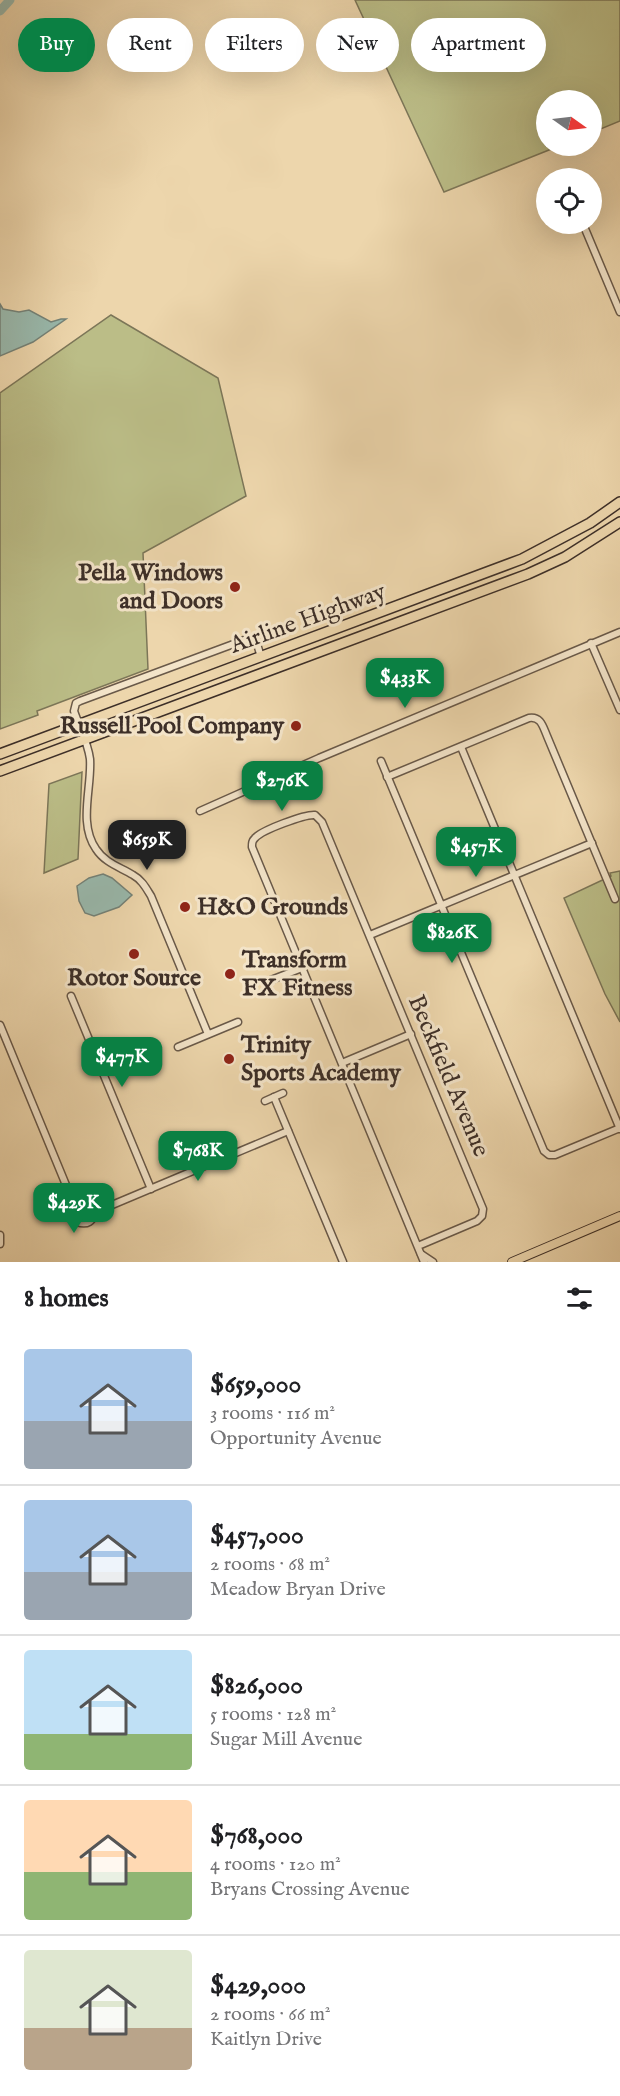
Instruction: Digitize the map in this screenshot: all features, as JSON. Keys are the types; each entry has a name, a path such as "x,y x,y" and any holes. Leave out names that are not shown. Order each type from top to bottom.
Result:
{"highway":[{"name":"Airline Highway","path":"0,754 522,559 590,523 620,502"},
{"name":"Airline Highway","path":"0,771 528,574 565,557 620,522"},
{"path":"308,657 341,639 413,613 417,608 415,600"}],"main road":[{"path":"512,1262 620,1216"}],"street":[{"path":"587,234 620,312"},
{"path":"200,812 319,758 620,632"},
{"path":"208,1034 151,896 143,883 134,875 105,859 96,850 89,836 87,821 90,758 74,707 80,701 247,639 257,644 261,657"},
{"path":"591,643 620,710"},
{"path":"387,777 529,718 541,722 615,899"},
{"path":"381,761 545,1153 555,1155 620,1129 461,747"},
{"name":"Beckfield Avenue","path":"302,968 252,847 253,840 258,835 305,815 315,815 322,822 483,1212 477,1221 419,1250"},
{"path":"370,936 592,843"},
{"path":"271,980 302,968 424,1262"},
{"path":"71,996 151,1189"},
{"path":"178,1047 238,1022"},
{"path":"0,1024 72,1200 70,1213 77,1222 88,1223 98,1211 288,1131"},
{"path":"342,1063 411,1034"},
{"path":"265,1101 283,1093"},
{"path":"274,1097 343,1262"},
{"path":"0,1235 0,1244"},
{"path":"419,1250 433,1262"}],"green space":[{"path":"355,0 620,0 620,121 602,128 602,90 536,90 536,155 444,192 388,72 399,72 399,18 363,18"},
{"path":"111,315 218,378 246,496 143,553 148,669 37,711 38,715 0,729 0,393"},
{"path":"82,772 78,859 44,873 49,784"},
{"path":"620,871 620,1022 605,994 564,898 611,876 610,873"}],"shaded area":[{"path":"0,304 3,309 19,312 29,310 51,322 66,319 33,342 0,356"},
{"path":"103,874 112,878 132,895 119,907 94,916 85,913 79,901 77,886 89,878"}],"waterway":[{"path":"0,11 10,0"}],"place":[{"name":"Pella Windows and Doors","path":"235,587"},
{"name":"Russell Pool Company","path":"296,726"},
{"name":"H&O Grounds","path":"185,907"},
{"name":"Rotor Source","path":"134,954"},
{"name":"Transform FX Fitness","path":"230,974"},
{"name":"Trinity Sports Academy","path":"229,1059"}]}
